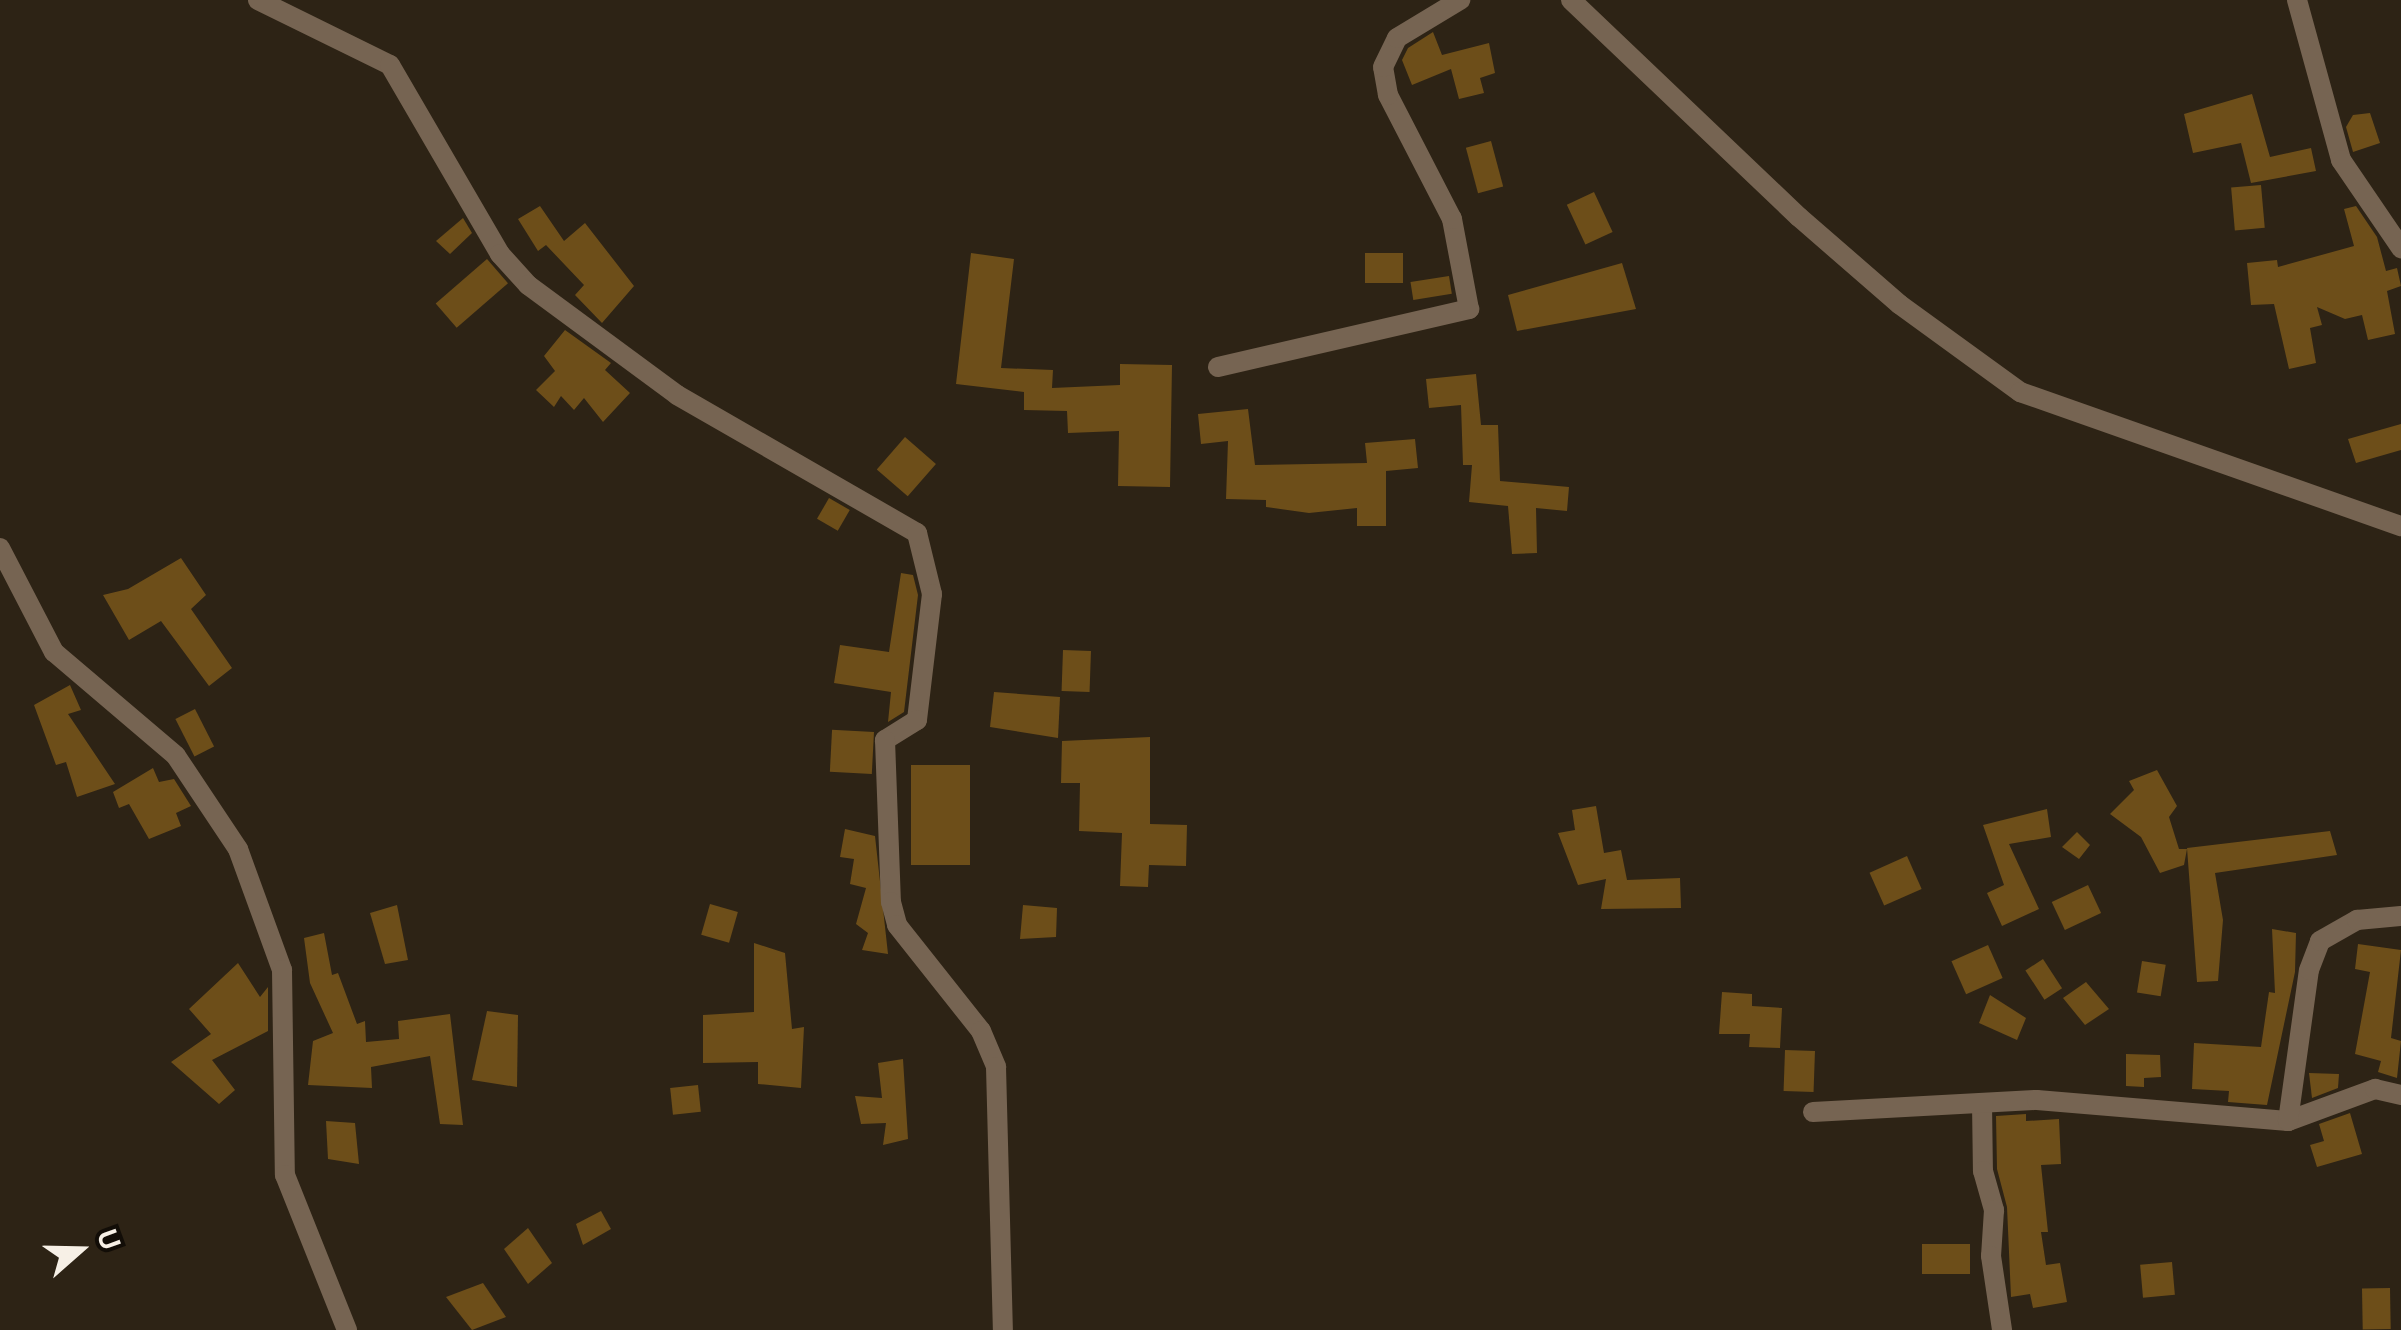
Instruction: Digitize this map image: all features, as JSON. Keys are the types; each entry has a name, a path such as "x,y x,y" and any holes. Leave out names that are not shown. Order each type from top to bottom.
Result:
{"street":[{"path":"258,0 390,65 500,254 528,285 677,395 917,534 932,594 917,720 886,740 891,902 897,925 981,1031 996,1067 1003,1330"},
{"path":"1218,367 1469,309 1452,219 1388,96 1383,67 1398,38 1460,0"},
{"path":"1571,0 1828,242 2020,392 2401,526"},
{"path":"2297,0 2341,160 2401,248"},
{"path":"0,548 54,652 176,756 238,849 282,970 285,1175 347,1330"},
{"path":"2288,1121 2309,970 2320,941 2356,920 2401,916"},
{"path":"1813,1112 2048,1101 2288,1121 2375,1089 2401,1095"},
{"path":"1982,1103 1983,1171 1994,1210 1992,1265 2002,1330"}],"building":[{"path":"1433,32 1442,55 1489,43 1495,73 1480,78 1484,93 1459,99 1451,69 1412,85 1402,60 1408,48"},
{"path":"2252,94 2270,157 2311,148 2316,171 2251,183 2241,143 2193,153 2184,114"},
{"path":"2370,113 2380,143 2353,152 2346,127 2353,115"},
{"path":"1491,141 1503,186 1478,193 1466,148"},
{"path":"2261,185 2265,228 2235,230 2231,188"},
{"path":"1594,192 1613,232 1585,245 1567,205"},
{"path":"540,206 564,241 585,223 634,286 602,323 575,295 584,285 546,245 538,251 518,219"},
{"path":"2356,206 2377,237 2386,271 2397,268 2401,286 2387,291 2395,334 2368,340 2362,315 2345,319 2317,307 2322,325 2310,328 2316,363 2289,369 2274,304 2251,305 2247,263 2277,260 2278,267 2354,246 2344,209"},
{"path":"463,218 472,233 450,254 436,241"},
{"path":"971,253 1014,259 1001,368 1053,370 1052,388 1120,385 1120,364 1172,365 1170,487 1118,486 1119,431 1068,433 1067,411 1024,410 1024,392 956,384"},
{"path":"1365,253 1403,253 1403,283 1365,283"},
{"path":"487,259 508,283 457,328 436,304"},
{"path":"1622,263 1636,309 1517,331 1508,295"},
{"path":"1449,276 1452,294 1413,300 1410,282"},
{"path":"565,330 611,363 605,370 630,393 603,422 584,398 574,410 561,396 554,407 536,390 555,371 544,356"},
{"path":"1476,374 1481,425 1498,425 1500,481 1569,487 1567,511 1536,508 1537,553 1512,554 1508,506 1469,502 1472,465 1463,465 1461,405 1429,408 1426,379"},
{"path":"1248,409 1255,465 1367,463 1365,443 1415,439 1418,468 1386,471 1386,526 1357,526 1357,508 1309,513 1266,507 1266,500 1226,499 1228,441 1201,444 1198,414"},
{"path":"2401,424 2401,450 2356,463 2348,439"},
{"path":"905,437 936,464 908,496 877,469"},
{"path":"829,498 850,510 838,531 817,519"},
{"path":"181,558 206,595 191,609 232,668 209,686 161,621 129,640 103,595 128,589"},
{"path":"901,573 913,575 918,595 904,712 888,722 891,692 834,683 840,645 889,652"},
{"path":"1063,650 1091,651 1090,692 1062,691"},
{"path":"70,685 81,710 68,714 115,784 77,797 66,762 56,765 34,705"},
{"path":"994,692 1060,697 1058,738 990,727"},
{"path":"195,709 214,746 194,756 175,719"},
{"path":"832,730 874,732 872,774 830,772"},
{"path":"1150,737 1150,824 1187,825 1186,866 1149,865 1148,887 1120,886 1122,833 1079,831 1080,783 1061,783 1062,741"},
{"path":"911,765 970,765 970,865 911,865"},
{"path":"153,768 159,782 174,779 191,806 176,813 181,826 149,839 129,804 119,808 113,792"},
{"path":"2157,770 2177,806 2169,817 2179,849 2187,849 2184,865 2160,873 2141,837 2110,814 2134,790 2129,781"},
{"path":"1596,806 1604,853 1621,850 1627,880 1680,878 1681,908 1601,909 1606,879 1578,885 1558,833 1575,830 1572,810"},
{"path":"2047,809 2051,837 2009,844 2039,909 2002,926 1987,893 2004,885 1983,825"},
{"path":"845,829 875,836 888,954 862,950 868,933 856,924 866,888 850,884 854,859 840,857"},
{"path":"2330,831 2337,855 2215,873 2223,920 2218,981 2197,982 2187,848"},
{"path":"2077,832 2090,845 2079,859 2062,847"},
{"path":"1907,856 1922,889 1884,906 1870,873"},
{"path":"2088,885 2101,913 2065,930 2052,902"},
{"path":"710,904 738,912 729,943 701,935"},
{"path":"397,905 408,960 385,964 370,913"},
{"path":"1023,905 1057,908 1056,937 1020,939"},
{"path":"2272,929 2296,933 2295,972 2267,1105 2228,1102 2229,1091 2192,1089 2194,1043 2261,1047 2269,992 2275,993"},
{"path":"324,933 332,975 338,973 357,1024 365,1021 366,1042 399,1039 398,1021 450,1014 463,1125 440,1124 430,1056 371,1067 372,1088 308,1085 313,1041 333,1033 310,983 304,938"},
{"path":"754,943 785,953 792,1029 804,1027 801,1088 758,1084 758,1062 703,1063 703,1015 754,1012"},
{"path":"2358,944 2401,950 2391,1038 2401,1041 2397,1078 2378,1072 2381,1061 2355,1054 2370,972 2355,969"},
{"path":"1988,945 2003,978 1966,994 1951,961"},
{"path":"2043,959 2062,988 2044,1000 2025,970"},
{"path":"2142,961 2166,965 2161,996 2137,993"},
{"path":"238,963 260,997 268,987 268,1031 212,1060 235,1090 219,1104 171,1062 211,1034 189,1009"},
{"path":"2086,982 2109,1009 2085,1025 2063,998"},
{"path":"1722,992 1752,994 1752,1006 1782,1008 1780,1048 1749,1047 1750,1034 1719,1034"},
{"path":"1990,995 2026,1018 2017,1040 1979,1023"},
{"path":"487,1011 518,1015 517,1087 472,1080"},
{"path":"1785,1050 1815,1051 1814,1092 1784,1091"},
{"path":"2126,1054 2160,1055 2161,1077 2144,1078 2144,1087 2126,1086"},
{"path":"903,1059 908,1139 883,1145 886,1123 861,1124 855,1096 882,1098 878,1063"},
{"path":"2309,1073 2339,1074 2338,1088 2312,1098"},
{"path":"698,1085 701,1112 673,1115 670,1088"},
{"path":"2350,1113 2362,1154 2317,1167 2310,1145 2324,1141 2319,1124"},
{"path":"2026,1114 2026,1121 2059,1119 2061,1164 2041,1165 2048,1232 2041,1232 2046,1265 2060,1263 2067,1302 2033,1308 2030,1294 2011,1297 2007,1207 1997,1169 1996,1116"},
{"path":"326,1121 355,1123 359,1164 328,1159"},
{"path":"601,1211 611,1229 583,1245 576,1224"},
{"path":"528,1228 552,1263 528,1284 504,1249"},
{"path":"1922,1244 1970,1244 1970,1274 1922,1274"},
{"path":"2172,1262 2175,1295 2143,1298 2140,1265"},
{"path":"483,1283 506,1317 472,1330 446,1297"},
{"path":"2362,1288 2390,1288 2391,1329 2363,1329"}]}
